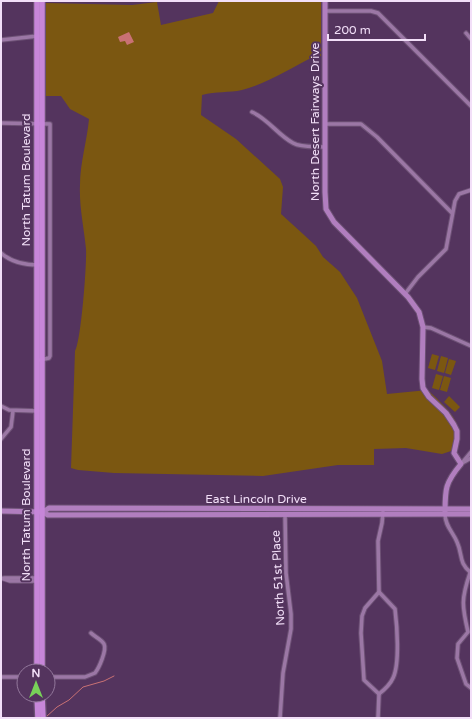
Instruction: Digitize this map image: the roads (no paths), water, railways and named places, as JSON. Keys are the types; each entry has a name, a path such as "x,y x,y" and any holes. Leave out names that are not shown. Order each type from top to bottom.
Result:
{"main road":[{"name":"North Tatum Boulevard","path":"36,1 39,36"},
{"name":"North Tatum Boulevard","path":"37,663 40,512 39,36 42,1"},
{"name":"North Tatum Boulevard","path":"39,579 42,663"},
{"path":"37,703 38,718"},
{"path":"42,703 43,718"}],"street":[{"name":"North Desert Fairways Drive","path":"325,1 325,204 329,215 334,222 416,307 422,320 423,327 423,388 429,397 446,413 454,424 457,436 454,453 461,464"},
{"path":"325,11 371,11 378,13 471,106"},
{"path":"466,33 471,39"},
{"path":"1,40 39,36"},
{"path":"252,112 261,116 294,144 325,147"},
{"path":"1,123 39,123"},
{"name":"North Tatum Boulevard","path":"39,123 50,124 50,356 49,358 40,360"},
{"path":"325,124 361,124 377,137 452,213"},
{"path":"405,294 418,277 446,249 452,213 457,196 471,190"},
{"path":"1,252 6,257 14,261 40,265"},
{"path":"423,327 431,328 471,346"},
{"path":"1,406 5,409 40,411"},
{"path":"1,439 11,427 13,410"},
{"path":"471,452 448,480 446,488 445,511 446,522 457,542 462,563 471,573 464,590 463,608 469,632 458,644 457,658 466,684 471,688"},
{"path":"461,464 471,458"},
{"name":"East Lincoln Drive","path":"1,511 40,512 49,508 285,511 445,511 471,509"},
{"name":"North 51st Place","path":"280,718 283,673 291,629 291,614 286,573 285,511"},
{"path":"378,718 379,694 392,681 396,670 397,661 395,609 379,592 378,541 383,511"},
{"name":"East Lincoln Drive","path":"445,511 471,514"},
{"path":"2,578 10,577 39,579"},
{"path":"379,592 365,608 361,622 364,680 379,694"},
{"path":"56,677 85,677 95,673 105,650 105,646 91,634"},
{"path":"1,677 16,677"}],"waterway":[{"path":"46,717 57,707 69,700 83,687 104,681 114,676"}]}
